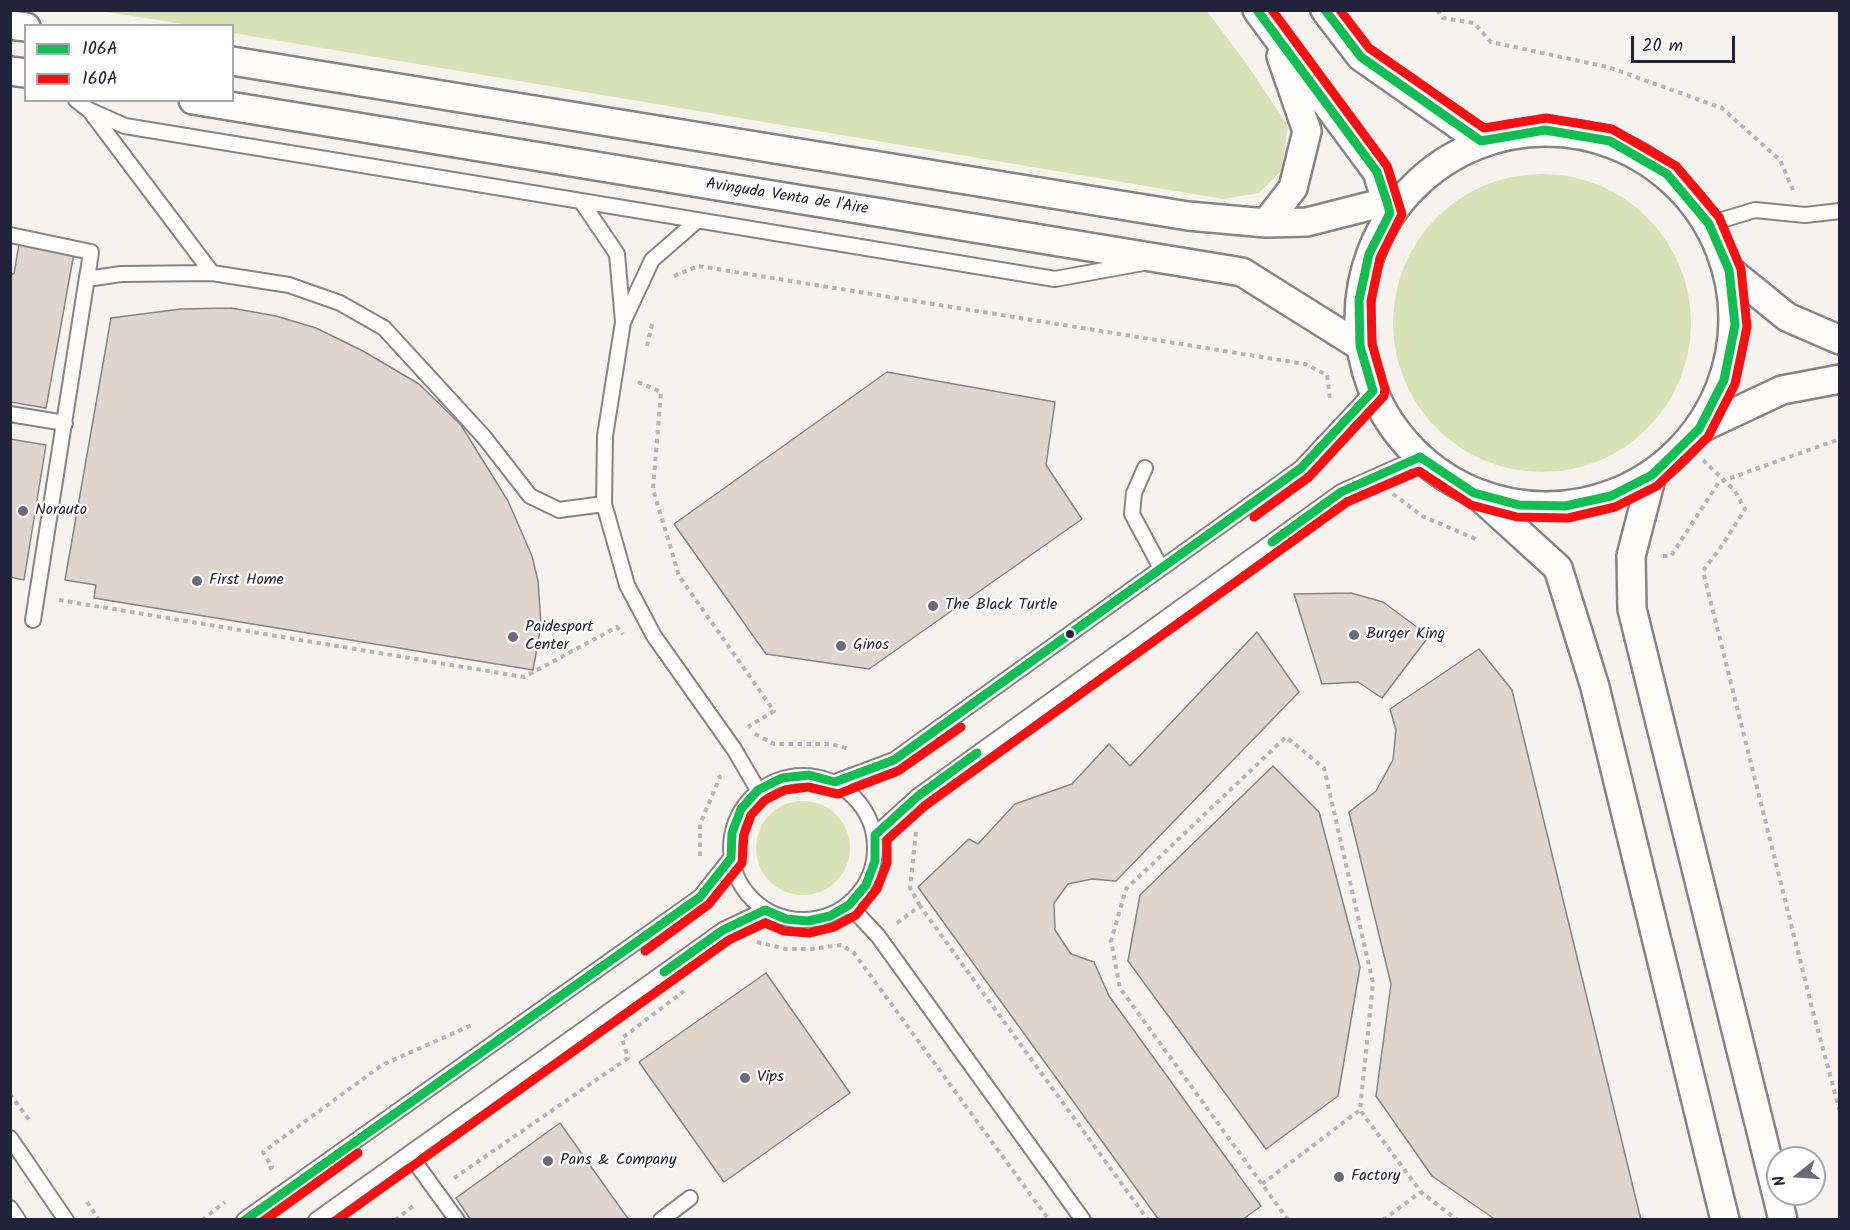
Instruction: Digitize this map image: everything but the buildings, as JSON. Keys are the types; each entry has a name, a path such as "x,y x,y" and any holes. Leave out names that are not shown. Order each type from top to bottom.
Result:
{"street":[{"path":"1257,10 1377,172 1393,204"},
{"path":"1325,10 1361,57 1481,141"},
{"path":"1266,223 1293,188 1306,131 1273,32"},
{"path":"234,61 1188,216 1266,223 1307,222 1393,204"},
{"name":"Avinguda Venta de l'Aire","path":"205,102 1242,272 1360,346"},
{"path":"1693,436 1724,380 1735,325 1729,270 1709,224 1667,174 1610,141 1545,130 1481,141 1437,165 1393,204 1370,254 1359,300 1360,346 1374,391 1393,427 1419,457 1474,493 1558,568 1595,687 1725,1220"},
{"path":"1729,270 1787,317 1839,340"},
{"path":"1474,493 1519,505 1565,506 1611,496 1652,475 1693,436 1782,390 1839,379"},
{"path":"1652,475 1631,556 1632,609 1783,1220"}],"lane":[{"path":"79,102 89,110 125,126 1054,279 1164,259"},
{"path":"89,110 212,273"},
{"path":"580,201 617,254 623,322 604,436 604,504 627,585 654,636 731,744 758,790"},
{"path":"1709,224 1755,210 1805,215 1839,211"},
{"path":"623,322 652,260 698,220"},
{"path":"10,235 91,252"},
{"path":"91,252 87,279 121,274 212,273 288,285 340,303 384,328 484,437 530,496 559,510 604,504"},
{"path":"33,620 91,252"},
{"path":"835,782 894,760 1301,468 1374,391"},
{"path":"10,414 65,423"},
{"path":"875,835 918,796 1341,492 1419,457"},
{"path":"1145,468 1134,493 1132,514 1161,568"},
{"path":"809,775 835,782 854,795 868,813 875,835 875,861 866,885 849,905 830,916 808,921 786,919 765,910 748,897 737,879 730,858 732,833 741,809 758,790 782,778 809,775"},
{"path":"244,1220 700,897 730,858"},
{"path":"849,905 878,936 1083,1220"},
{"path":"316,1220 723,930 765,910"},
{"path":"10,1138 66,1220"},
{"path":"409,1154 457,1220"},
{"path":"661,1220 690,1198"},
{"path":"10,1208 18,1220"}],"path":[{"path":"1437,10 1443,18 1474,23 1491,42 1608,67 1722,108 1780,160 1805,215"},
{"path":"666,279 699,266 1305,364 1327,375 1331,404"},
{"path":"646,348 654,313"},
{"path":"641,372 638,383 661,392 653,489 679,576 774,711 731,744"},
{"path":"1693,436 1724,480 1735,491 1745,509 1723,544 1702,571 1839,1112"},
{"path":"1631,556 1671,556 1719,482 1839,439"},
{"path":"1385,489 1422,516 1486,543"},
{"path":"37,596 524,677 617,627 628,642"},
{"path":"700,867 700,824 720,777 706,754 756,734 774,744 831,744 855,751"},
{"path":"1288,1220 1120,988 1111,941 1126,889 1286,737 1324,768 1373,983 1360,1110 1421,1192 1457,1220"},
{"path":"916,829 910,888 920,906 1148,1220"},
{"path":"854,953 920,906"},
{"path":"753,941 786,949 811,949 841,945 854,953 1048,1220"},
{"path":"395,1220 628,1058 622,1038 685,991"},
{"path":"263,1174 272,1167 263,1152 382,1065 483,1020"},
{"path":"1262,1184 1360,1110"},
{"path":"1383,1220 1421,1192"},
{"path":"202,1220 228,1200"}],"green space":[{"path":"100,11 1207,11 1246,63 1288,126 1281,171 1259,193 1223,199 234,33 234,24 183,24"},
{"path":"1527,174 1557,174 1585,180 1612,191 1648,217 1666,240 1680,266 1691,308 1691,338 1680,380 1666,406 1648,429 1612,455 1585,466 1557,472 1527,472 1499,466 1472,455 1436,429 1427,418 1410,393 1399,366 1393,338 1393,308 1399,280 1410,253 1436,217 1447,208 1472,191 1499,180"},
{"path":"803,801 821,805 836,815 846,830 850,848 846,866 836,881 821,891 803,895 785,891 770,881 760,866 756,848 760,830 770,815 785,805"}],"transit line":[{"name":"106A","path":"1257,10 1377,172 1387,202 1390,213 1369,254 1359,300 1360,346 1373,391"},
{"name":"160A","path":"1254,517 1309,477 1384,396 1385,389 1372,344 1371,301 1380,258 1402,214 1387,166 1272,10"},
{"name":"106A","path":"1325,10 1361,57 1481,141 1545,130 1610,141 1667,174 1709,224 1729,270 1735,325 1724,380 1699,429 1652,475 1611,496 1565,506 1519,505 1474,493 1420,457"},
{"name":"160A","path":"337,1220 729,940 765,923 784,931 809,933 834,927 856,915 877,889 887,863 887,840 926,805 1347,502 1419,471 1471,505 1517,517 1568,518 1615,507 1657,486 1708,437 1735,384 1747,327 1741,269 1719,217 1676,166 1612,129 1546,118 1484,128 1369,48 1340,10"},
{"name":"106A","path":"245,1220 700,897 731,858 732,833 741,809 758,790 782,778 809,775 835,782 894,760 1301,468 1373,391"},
{"name":"106A","path":"1272,542 1341,492 1420,457"},
{"name":"160A","path":"645,951 709,904 742,863 744,835 751,815 765,800 785,790 808,787 838,794 898,771 961,727"},
{"name":"106A","path":"664,972 723,930 765,910 786,919 808,921 830,916 849,905 866,885 875,861 875,835 918,796 977,753"},
{"name":"160A","path":"265,1220 358,1153"}],"place":[{"name":"Norauto","path":"23,511"},
{"name":"First Home","path":"197,581"},
{"name":"The Black Turtle","path":"933,606"},
{"name":"Burger King","path":"1354,635"},
{"name":"Paidesport Center","path":"513,637"},
{"name":"Ginos","path":"841,646"},
{"name":"Vips","path":"745,1078"},
{"name":"Pans & Company","path":"548,1161"},
{"name":"Factory","path":"1339,1177"}]}
